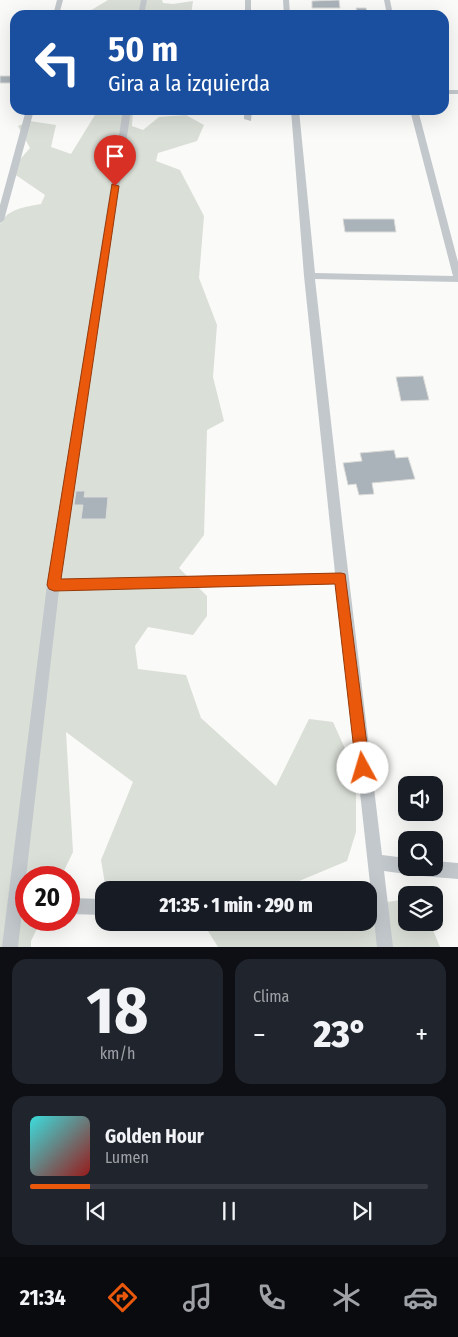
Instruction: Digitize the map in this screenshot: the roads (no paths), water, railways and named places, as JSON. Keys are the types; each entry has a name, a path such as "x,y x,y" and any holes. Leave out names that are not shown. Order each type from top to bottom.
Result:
{"lane":[{"path":"0,220 29,115"},
{"path":"25,866 54,585 126,115"},
{"path":"295,115 309,276 374,862 374,881"},
{"path":"309,276 458,279 415,115"},
{"path":"54,585 341,578"},
{"path":"374,862 398,865"},
{"path":"443,870 458,871"},
{"path":"80,906 95,907"},
{"path":"377,921 385,947"},
{"path":"10,947 15,927"}]}
